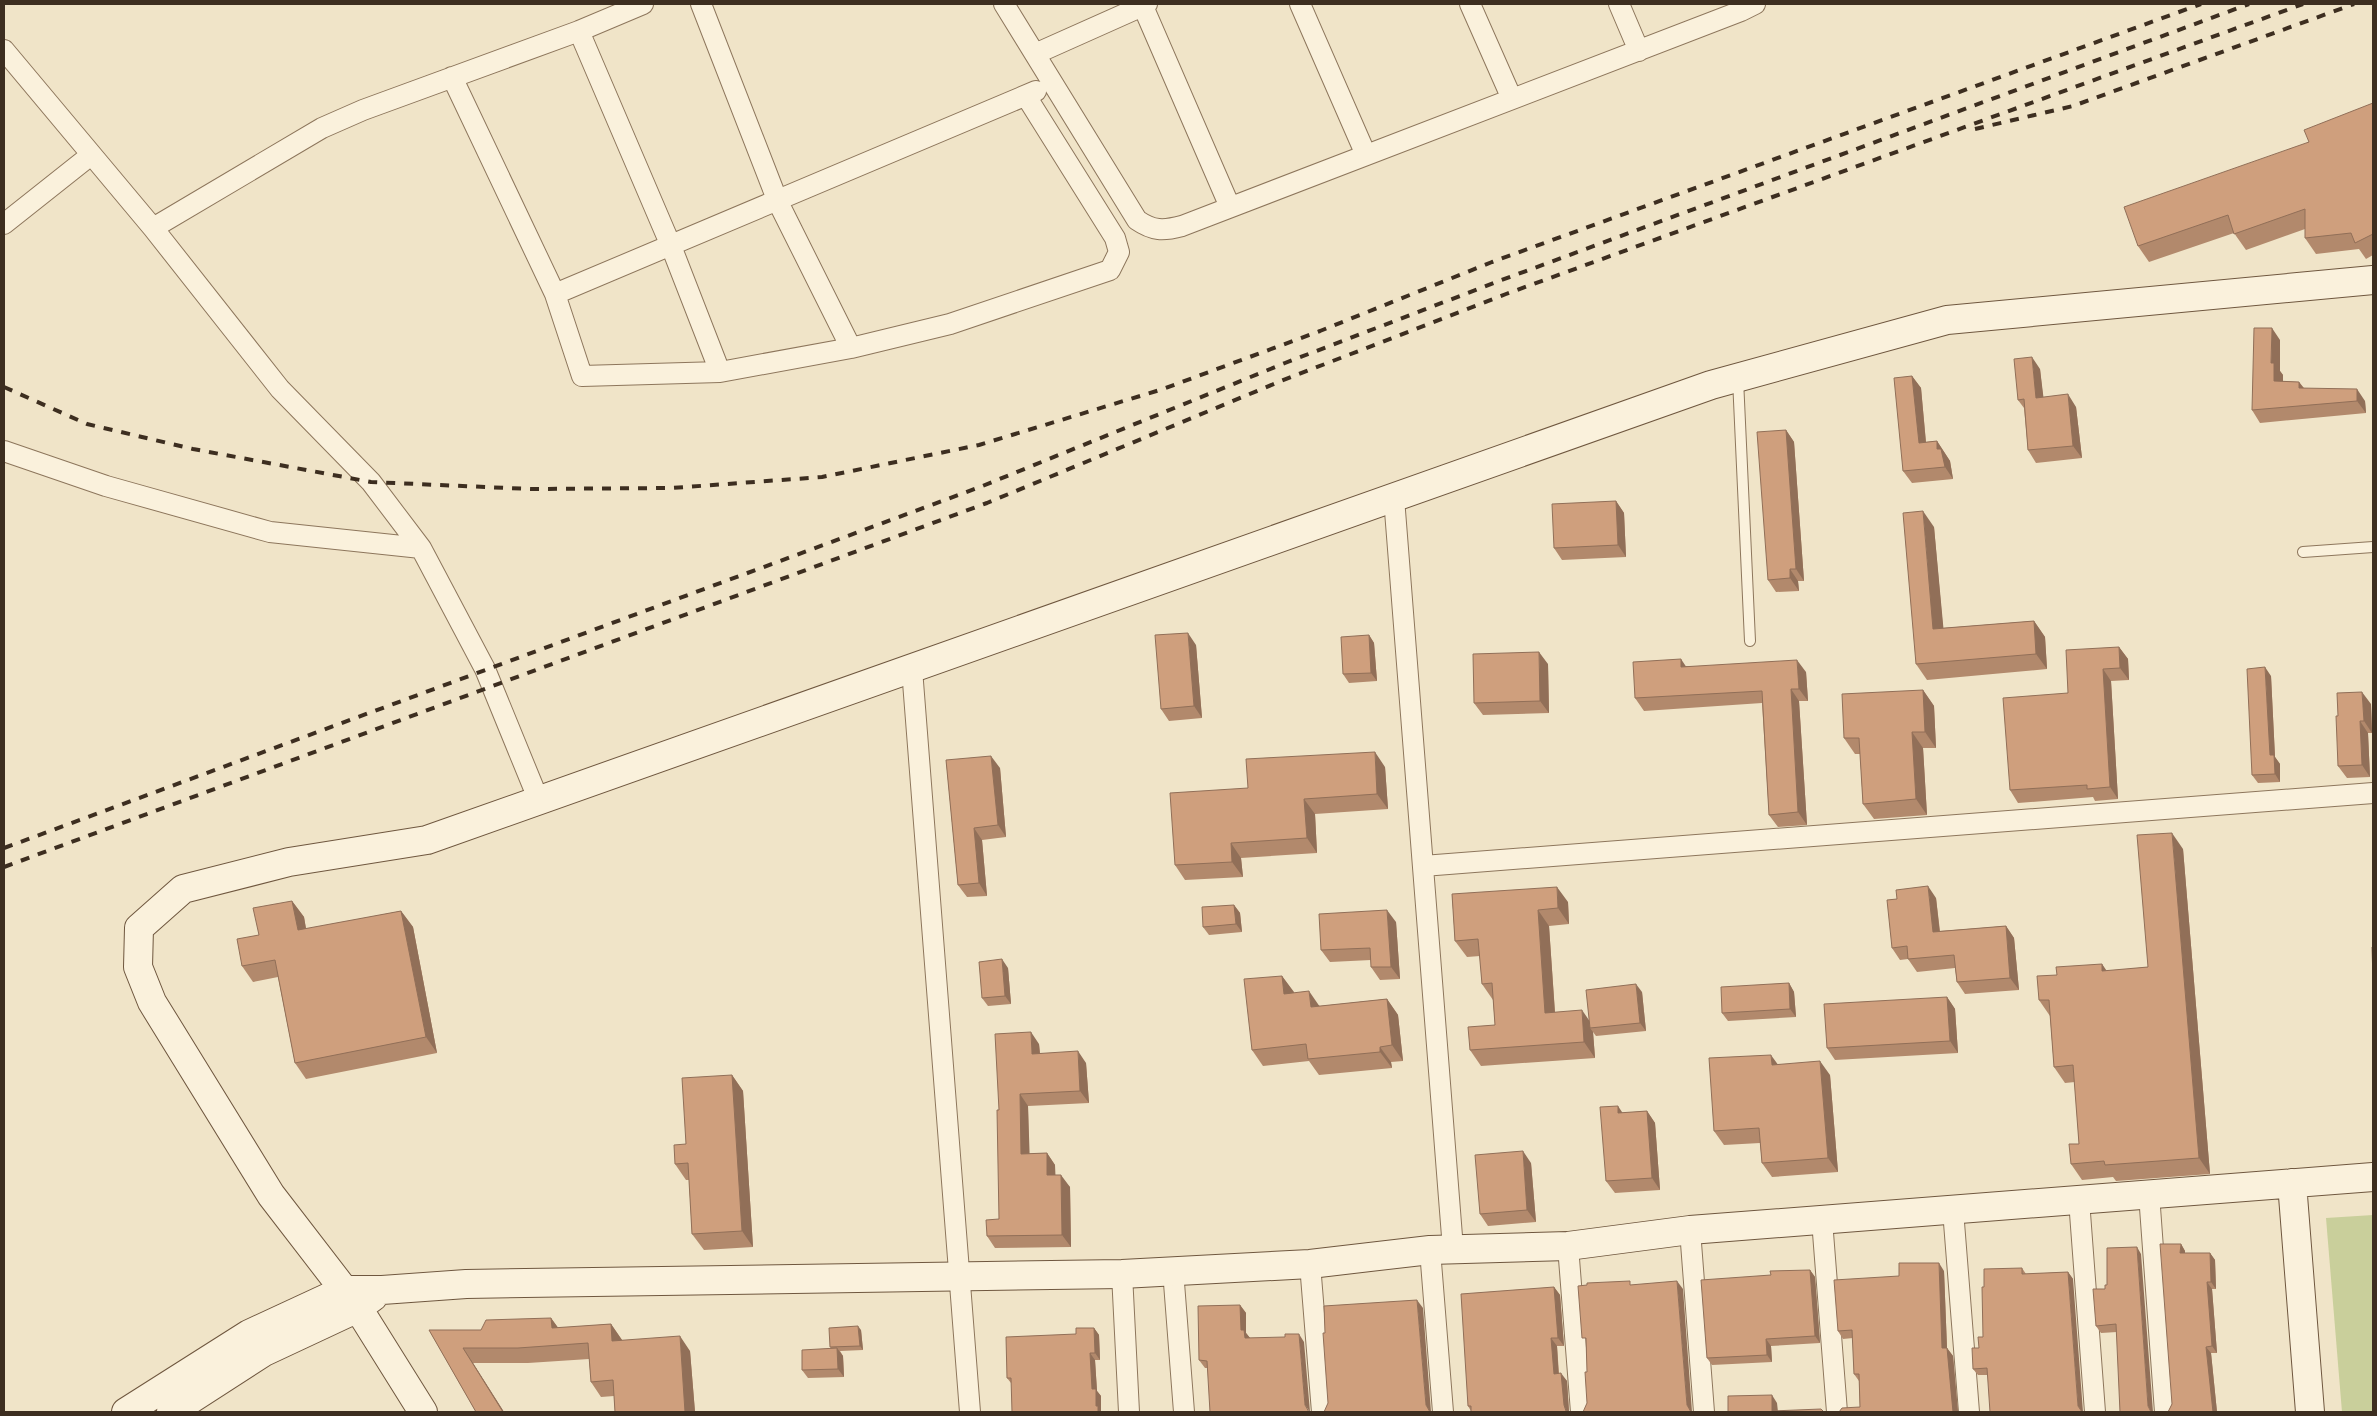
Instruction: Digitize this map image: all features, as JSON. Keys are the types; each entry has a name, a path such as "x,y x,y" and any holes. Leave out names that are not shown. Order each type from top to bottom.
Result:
{"main road":[{"path":"424,1412 351,1299 271,1195 152,1002 138,967 139,928 182,889 290,862 427,840 1702,389 1738,378 1947,320 2373,280"},
{"path":"126,1412 249,1334 382,1290 466,1284 1122,1274 1310,1264 1441,1250 1568,1246 1690,1230 2373,1177"},
{"path":"2292,1183 2310,1412"},
{"path":"171,1412 351,1299"}],"street":[{"path":"152,228 322,128 364,110 580,31 643,4"},
{"path":"702,4 778,202 851,348"},
{"path":"1004,4 1137,220 1150,228 1163,231 1182,226 1639,51 1755,4"},
{"path":"1035,54 1144,4 1230,207"},
{"path":"1300,4 1366,155"},
{"path":"1470,4 1512,99"},
{"path":"1619,4 1639,51"},
{"path":"580,31 671,246 720,372"},
{"path":"5,48 280,389 371,482 421,548 485,669 539,801"},
{"path":"452,77 554,294 582,376 720,372 851,348 950,324 1110,270 1119,252 1115,238 1026,96"},
{"path":"554,294 778,202 1053,84"},
{"path":"8,213 91,155"},
{"path":"4,451 106,486 270,532 421,548"},
{"path":"1394,498 1423,866 1441,1250 1443,1412"},
{"path":"912,669 970,1412"},
{"path":"1423,866 2373,793"},
{"path":"2149,1194 2165,1412"},
{"path":"2079,1200 2095,1412"},
{"path":"1953,1210 1969,1412"},
{"path":"1822,1220 1837,1412"},
{"path":"1690,1230 1704,1412"},
{"path":"1568,1246 1581,1412"},
{"path":"1310,1264 1322,1412"},
{"path":"1173,1270 1184,1412"},
{"path":"1122,1274 1128,1412"}],"lane":[{"path":"1738,378 1750,642"},
{"path":"2304,552 2373,547"}],"green space":[{"path":"2373,1215 2373,1412 2342,1412 2326,1218"}],"building":[{"path":"2373,103 2373,234 2355,243 2351,233 2305,238 2305,209 2234,234 2228,215 2138,246 2124,207 2309,142 2304,130"},
{"path":"2254,328 2272,328 2271,363 2274,363 2274,381 2299,382 2299,388 2357,389 2357,401 2252,410"},
{"path":"2032,357 2036,398 2068,394 2073,446 2028,450 2024,399 2018,400 2014,359"},
{"path":"1912,376 1919,443 1937,441 1937,449 1941,449 1945,467 1903,471 1894,378"},
{"path":"1786,430 1796,569 1790,569 1790,578 1768,580 1757,432"},
{"path":"1616,501 1618,545 1554,548 1552,504"},
{"path":"1923,511 1933,629 2034,621 2036,654 1916,664 1903,513"},
{"path":"1188,633 1194,706 1161,709 1155,635"},
{"path":"1369,635 1371,673 1343,674 1341,637"},
{"path":"2119,647 2120,668 2103,669 2110,787 2087,789 2087,785 2010,790 2003,698 2068,693 2066,650"},
{"path":"1539,652 1540,701 1474,703 1473,654"},
{"path":"1681,659 1681,667 1797,660 1799,689 1791,689 1798,812 1769,815 1762,691 1635,698 1633,662"},
{"path":"2265,667 2270,755 2274,755 2275,774 2252,775 2247,669"},
{"path":"1923,690 1925,732 1912,732 1916,799 1863,804 1859,738 1844,738 1842,694"},
{"path":"2362,692 2364,721 2360,721 2362,765 2338,766 2337,693"},
{"path":"1375,752 1377,794 1304,799 1307,838 1231,843 1232,862 1175,865 1170,793 1248,788 1246,759"},
{"path":"991,756 998,825 974,828 979,883 958,885 946,760"},
{"path":"2172,833 2199,1158 2105,1165 2104,1161 2071,1164 2069,1144 2079,1144 2073,1065 2054,1067 2049,1000 2039,1000 2037,976 2057,975 2056,967 2102,964 2102,971 2148,967 2137,835"},
{"path":"1928,886 1933,932 2006,926 2010,978 1957,982 1954,955 1908,959 1907,946 1892,948 1887,900 1897,899 1896,890"},
{"path":"1557,887 1558,908 1538,910 1545,1013 1582,1010 1584,1042 1470,1050 1468,1027 1495,1025 1492,983 1482,984 1478,939 1455,941 1452,894"},
{"path":"292,901 298,930 401,911 426,1037 295,1063 275,960 242,966 237,939 259,935 253,908"},
{"path":"1234,905 1236,924 1203,927 1202,907"},
{"path":"1387,910 1391,967 1371,967 1370,948 1321,950 1319,914"},
{"path":"2372,947 2373,947 2373,980"},
{"path":"1002,959 1005,996 982,998 979,962"},
{"path":"1282,976 1284,994 1309,991 1311,1007 1387,999 1392,1045 1380,1047 1380,1052 1308,1059 1306,1044 1252,1050 1244,979"},
{"path":"1789,983 1790,1009 1722,1013 1721,987"},
{"path":"1636,984 1640,1023 1590,1028 1586,990"},
{"path":"1947,997 1950,1041 1827,1048 1824,1004"},
{"path":"1031,1032 1032,1054 1078,1051 1080,1091 1020,1094 1021,1154 1047,1153 1047,1175 1061,1175 1062,1235 987,1236 986,1220 999,1219 997,1110 999,1110 995,1034"},
{"path":"1771,1055 1772,1065 1820,1061 1828,1158 1762,1163 1759,1128 1714,1131 1709,1058"},
{"path":"732,1075 742,1231 692,1234 688,1163 675,1164 674,1145 686,1144 682,1078"},
{"path":"1618,1106 1618,1113 1647,1111 1652,1178 1606,1181 1600,1107"},
{"path":"1523,1151 1527,1210 1480,1214 1475,1155"},
{"path":"2160,1244 2181,1244 2180,1253 2210,1253 2211,1282 2207,1282 2212,1346 2206,1347 2213,1412 2168,1412 2172,1404"},
{"path":"2137,1247 2148,1406 2151,1412 2120,1412 2116,1324 2096,1326 2093,1289 2105,1289 2105,1285 2107,1285 2107,1248"},
{"path":"1899,1263 1939,1263 1942,1348 1947,1348 1953,1412 1839,1412 1842,1408 1860,1407 1859,1374 1854,1374 1852,1330 1838,1331 1834,1280 1899,1276"},
{"path":"2022,1268 2022,1274 2068,1272 2078,1406 2082,1412 1990,1412 1987,1368 1973,1369 1972,1348 1979,1348 1978,1337 1983,1337 1982,1287 1984,1287 1984,1269"},
{"path":"1810,1270 1815,1336 1766,1339 1767,1355 1707,1358 1701,1280 1771,1275 1770,1271"},
{"path":"1630,1281 1630,1285 1677,1281 1687,1405 1691,1412 1583,1412 1587,1403 1585,1372 1587,1372 1586,1338 1582,1338 1578,1286 1587,1285 1587,1283"},
{"path":"1554,1287 1558,1338 1551,1338 1554,1374 1561,1373 1564,1405 1568,1412 1471,1412 1471,1406 1468,1406 1461,1294"},
{"path":"1417,1300 1426,1405 1430,1412 1324,1412 1328,1403 1323,1333 1325,1333 1324,1306"},
{"path":"1240,1305 1241,1330 1244,1330 1245,1338 1285,1337 1285,1334 1299,1334 1305,1405 1309,1412 1210,1412 1207,1361 1199,1360 1198,1306"},
{"path":"551,1318 552,1328 611,1324 612,1341 680,1336 685,1412 615,1412 613,1380 591,1382 588,1343 518,1348 463,1348 503,1412 476,1412 429,1330 481,1330 486,1320"},
{"path":"858,1326 860,1346 830,1347 829,1328"},
{"path":"1076,1328 1094,1328 1095,1353 1090,1353 1092,1389 1096,1389 1098,1412 1012,1412 1011,1378 1007,1378 1006,1337 1076,1334"},
{"path":"837,1348 838,1369 802,1370 802,1350"},
{"path":"1772,1395 1772,1411 1821,1409 1824,1412 1728,1412 1728,1396"}],"railway":[{"path":"4,387 87,424 193,449 371,482 531,489 672,488 822,477 979,445 1163,389 1320,331 1492,262 2201,4"},
{"path":"4,848 980,487 1285,363 1499,281 2249,4"},
{"path":"4,867 987,503 1281,381 1506,294 2303,4"},
{"path":"1975,129 2073,106 2354,4"}]}
